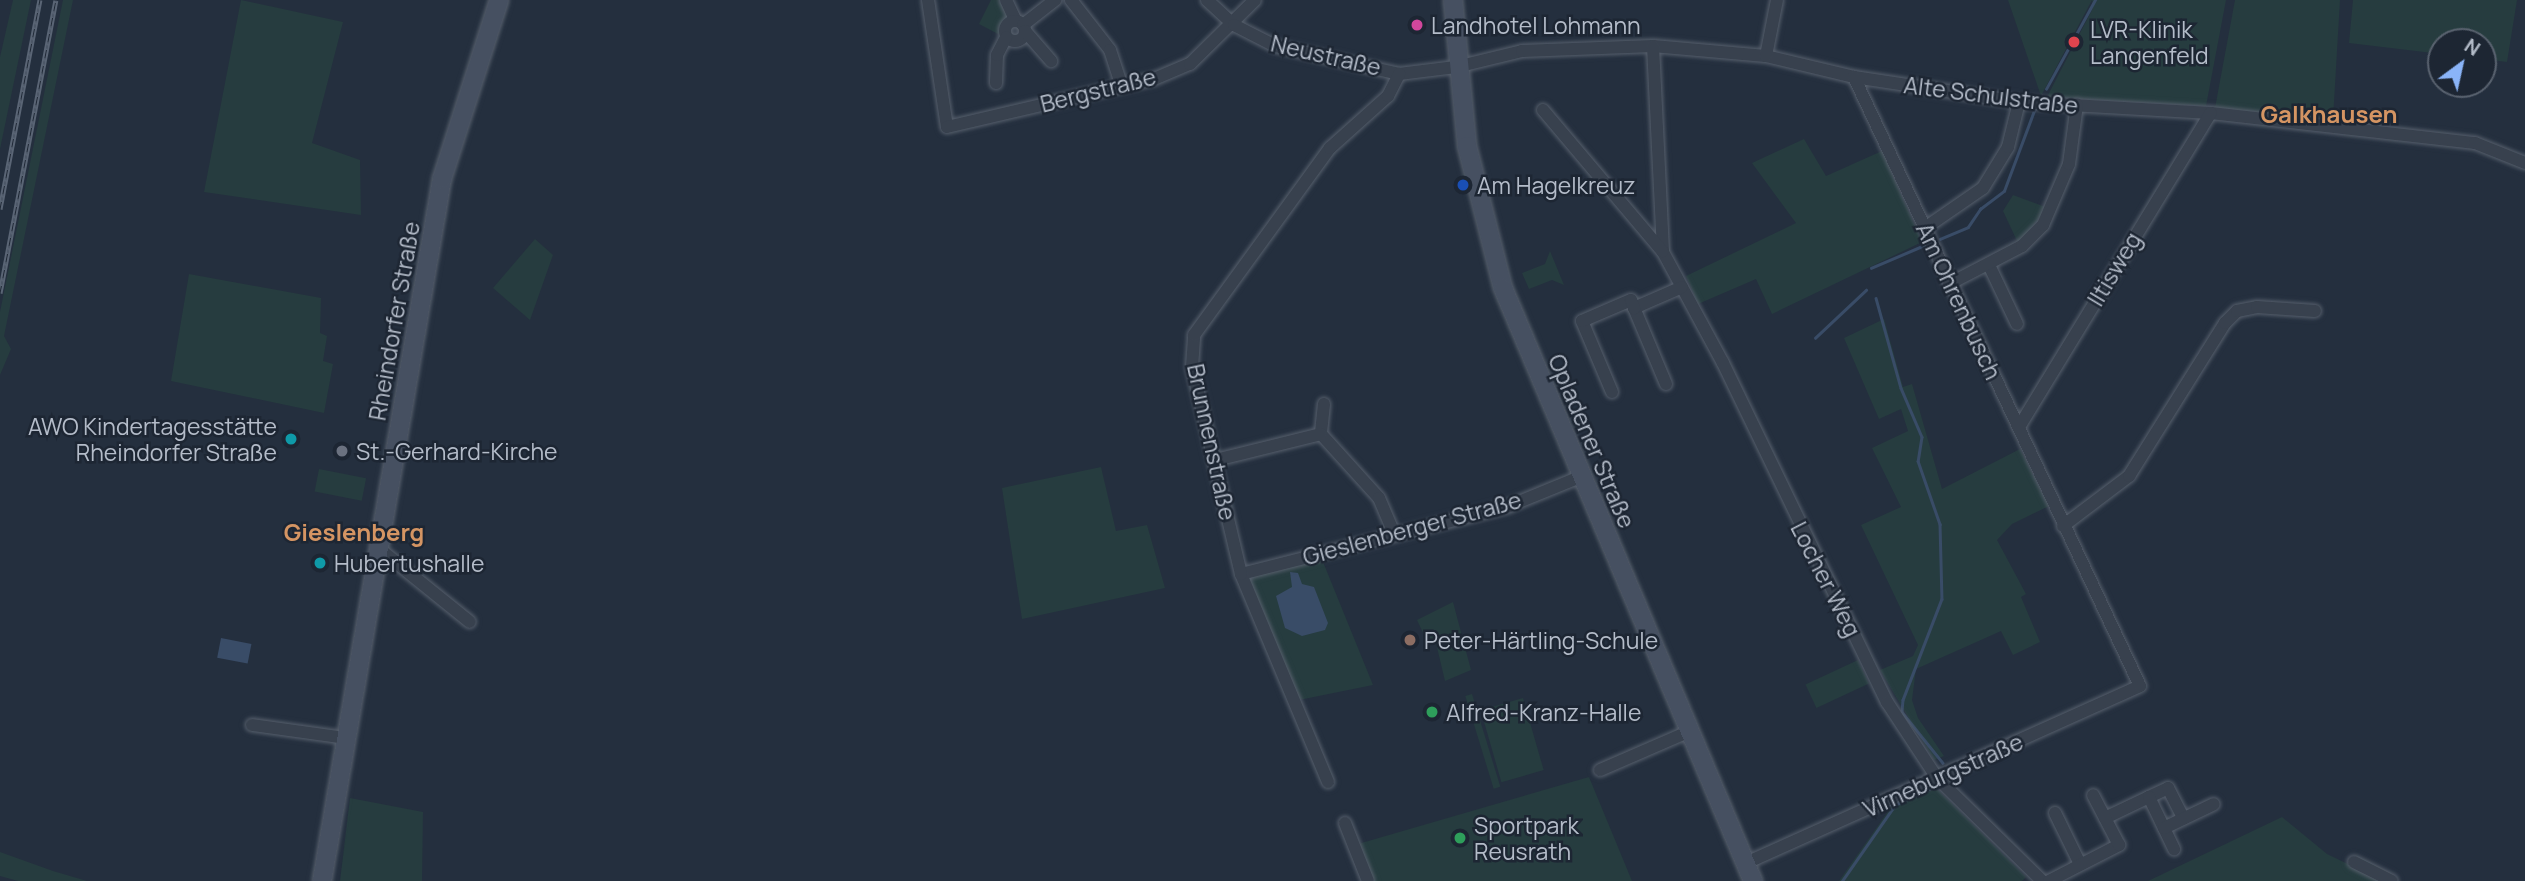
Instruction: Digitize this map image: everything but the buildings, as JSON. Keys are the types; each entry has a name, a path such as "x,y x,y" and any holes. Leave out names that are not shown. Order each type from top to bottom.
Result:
{"main road":[{"name":"Rheindorfer Straße","path":"321,881 442,179 499,0"},
{"name":"Opladener Straße","path":"1453,0 1457,67 1468,153 1491,249 1580,477 1753,881"},
{"name":"Rheindorfer Straße","path":"330,881 341,768"}],"street":[{"name":"Bergstraße","path":"928,0 947,127 1154,79 1190,64 1234,24 1255,0"},
{"path":"1006,0 1021,26 1052,61"},
{"path":"996,83 997,55 1006,37 1018,41 1021,26 1055,0"},
{"path":"1071,0 1110,50 1122,86"},
{"name":"Neustraße","path":"1207,0 1234,24 1275,46 1399,74 1457,67"},
{"path":"1766,56 1777,0"},
{"name":"Alte Schulstraße","path":"1457,67 1522,51 1653,46 1766,56 1854,77 2019,102 2211,113 2475,143 2525,163"},
{"name":"Locher Weg","path":"1653,46 1663,252"},
{"name":"Brunnenstraße","path":"1328,782 1241,574 1192,367 1194,335 1330,148 1388,96 1399,74"},
{"name":"Am Ohrenbusch","path":"1854,77 2140,686"},
{"path":"1926,228 1983,188 2008,147 2019,102"},
{"path":"1949,284 2022,246 2046,222 2069,164 2077,105"},
{"name":"Locher Weg","path":"1544,110 1663,252 1887,702 1937,778 2034,879"},
{"name":"Iltisweg","path":"2019,427 2211,113"},
{"path":"1989,265 2017,324"},
{"path":"1634,308 1682,287"},
{"path":"1612,392 1582,321 1630,300 1666,384"},
{"path":"2063,526 2129,476 2225,323 2237,311 2257,307 2315,311"},
{"path":"1324,404 1321,434 1380,498 1394,534"},
{"path":"1216,460 1321,434"},
{"name":"Gieslenberger Straße","path":"1241,574 1509,506 1580,477"},
{"path":"377,547 470,622"},
{"name":"Virneburgstraße","path":"1746,863 2140,686"},
{"path":"252,725 346,738"},
{"path":"1600,769 1688,732"},
{"path":"2105,818 2168,788 2183,818"},
{"path":"2049,881 2119,845 2093,795"},
{"path":"2149,797 2174,849"},
{"path":"2164,828 2214,804"},
{"path":"2055,813 2080,864"},
{"path":"1345,823 1368,881"},
{"path":"2354,862 2392,881"}],"green space":[{"path":"13,0 31,0 0,149 0,57"},
{"path":"63,0 73,0 4,336 11,349 0,375 0,312"},
{"path":"241,0 343,22 312,143 360,160 361,215 204,192"},
{"path":"991,0 1002,0 1010,16 1001,24 1000,35 979,24"},
{"path":"2008,0 2092,0 2041,96"},
{"path":"2092,0 2226,0 2206,106 2047,97 2093,8"},
{"path":"2235,0 2340,0 2333,119 2215,108"},
{"path":"2353,0 2517,0 2507,62 2497,61 2497,28 2427,28 2427,52 2349,43"},
{"path":"1804,139 1826,176 1882,151 1922,242 1772,314 1756,279 1698,304 1686,276 1796,223 1752,163"},
{"path":"2013,195 2048,208 2018,243 2003,211"},
{"path":"535,239 553,255 530,320 493,288"},
{"path":"1550,251 1564,285 1552,280 1529,289 1522,273 1545,264"},
{"path":"189,274 321,298 320,333 327,336 323,361 333,364 324,413 171,381"},
{"path":"1884,319 1903,387 1912,384 1942,489 2020,449 2049,506 2012,524 1997,540 2026,594 2021,597 2040,642 2013,655 2001,631 1916,669 1912,700 1918,718 1944,756 1934,760 1880,670 1913,656 1918,645 1861,525 1901,507 1872,448 1908,431 1901,409 1879,419 1844,338"},
{"path":"1101,467 1116,531 1147,525 1165,588 1022,619 1002,488"},
{"path":"319,469 366,478 362,501 315,492"},
{"path":"1321,557 1373,685 1299,700 1250,580 1252,574"},
{"path":"1453,602 1471,670 1445,681 1436,643 1425,637 1417,620"},
{"path":"1858,660 1869,684 1816,708 1805,685"},
{"path":"1472,694 1500,787 1494,789 1465,696"},
{"path":"1523,698 1544,770 1501,782 1481,710"},
{"name":"Sportpark Reusrath","path":"1589,777 1632,881 1374,881 1358,844"},
{"path":"1933,785 2026,877 2022,881 1839,881 1894,803"},
{"path":"350,798 423,812 422,881 340,881"},
{"path":"2282,817 2327,854 2383,881 2148,881"},
{"path":"0,852 87,881 18,881 0,876"}],"water":[{"path":"1290,572 1298,573 1302,584 1314,587 1328,623 1325,630 1302,636 1285,628 1276,596 1292,587"},
{"path":"221,638 251,644 248,664 217,658"}],"waterway":[{"path":"2046,89 2095,0"},
{"path":"1940,239 1968,227 1980,209 2004,191 2035,108"},
{"path":"1871,268 1927,244"},
{"path":"1815,338 1866,290"},
{"path":"1876,298 1901,388 1922,437 1918,461 1940,524 1942,599 1903,700 1902,712 1943,763"},
{"path":"1842,881 1895,805 1937,785"}],"railway":[{"path":"0,209 40,0"},
{"path":"0,293 56,0"}],"place":[{"name":"Landhotel Lohmann","path":"1417,25"},
{"name":"LVR-Klinik Langenfeld","path":"2074,42"},
{"name":"Am Hagelkreuz","path":"1463,185"},
{"name":"AWO Kindertagesstätte Rheindorfer Straße","path":"291,439"},
{"name":"St.-Gerhard-Kirche","path":"342,451"},
{"name":"Hubertushalle","path":"320,563"},
{"name":"Peter-Härtling-Schule","path":"1410,640"},
{"name":"Alfred-Kranz-Halle","path":"1432,712"},
{"name":"Sportpark Reusrath","path":"1460,838"}],"district":[{"name":"Galkhausen","path":"2329,114"},
{"name":"Gieslenberg","path":"354,532"}]}
